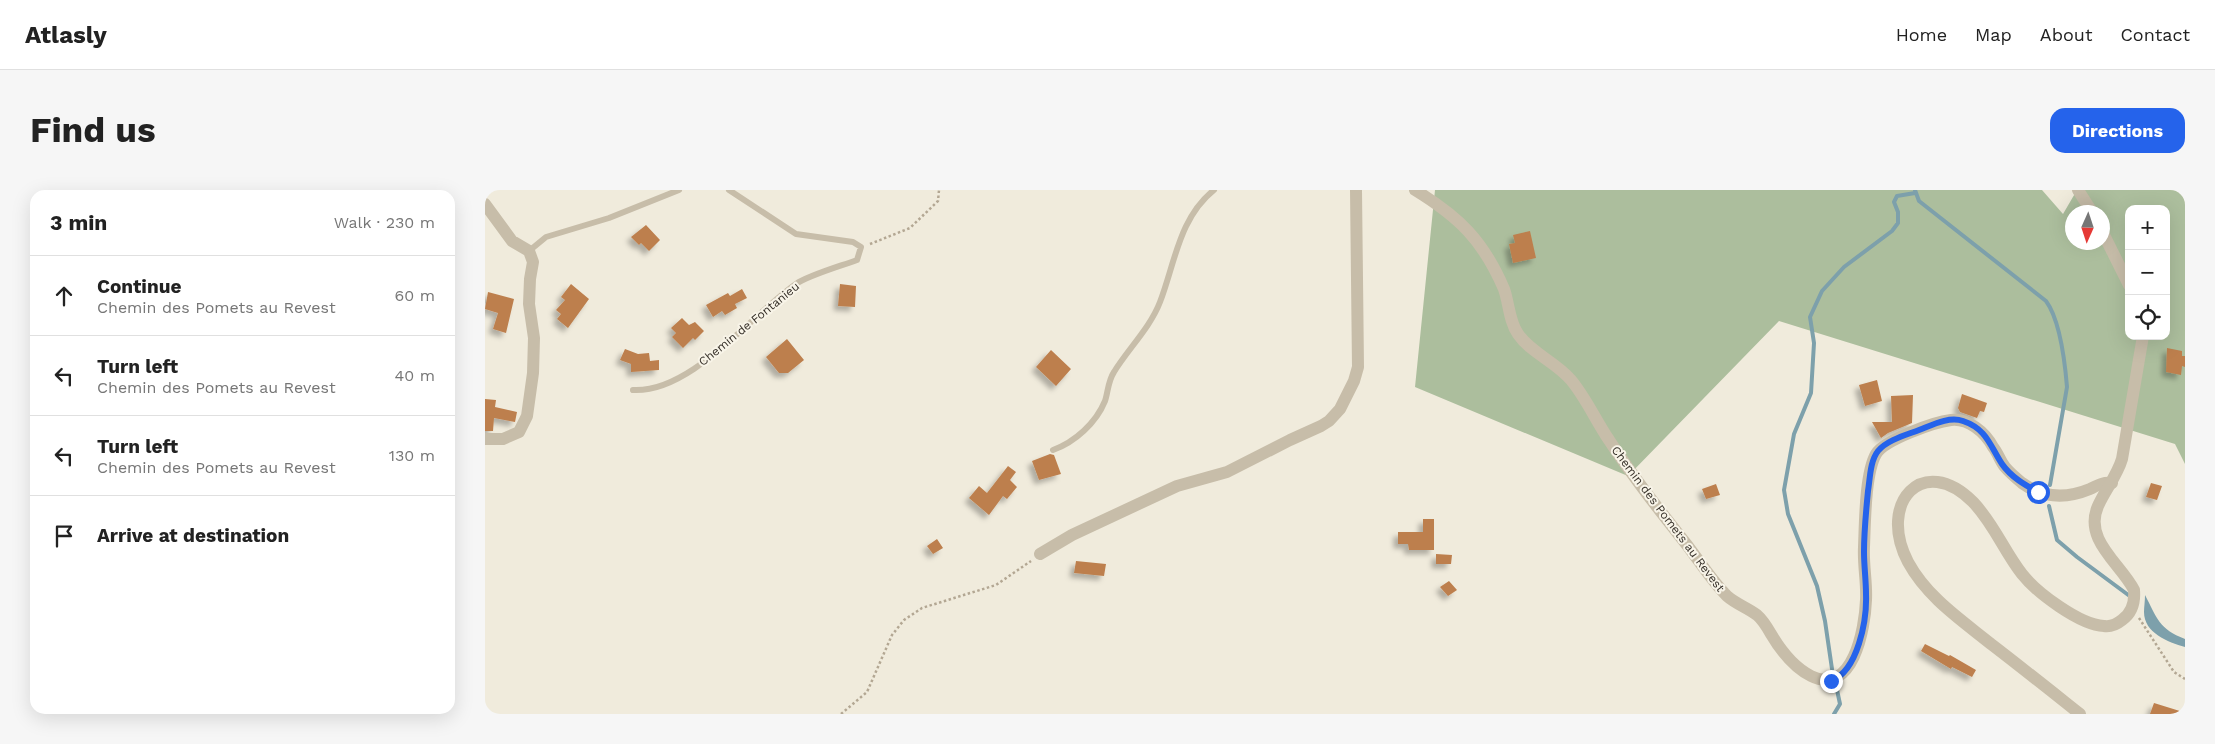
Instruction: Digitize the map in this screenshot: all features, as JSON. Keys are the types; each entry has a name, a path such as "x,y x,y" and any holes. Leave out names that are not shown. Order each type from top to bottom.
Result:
{"street":[{"path":"1040,554 1072,535 1177,486 1227,472 1321,426 1335,416 1354,381 1358,367 1356,190"},
{"name":"Chemin des Pomets au Revest","path":"1415,190 1457,219 1476,239 1503,287 1518,334 1557,366 1573,382 1610,442 1660,512 1723,591 1732,600 1760,617 1788,658 1813,677 1827,681 1839,676 1849,666 1856,649 1866,604 1864,550 1869,484 1875,458 1884,446 1929,426 1948,420 1958,420 1971,424 1982,433 1992,443 2007,470 2038,492 2063,495 2081,492 2103,483 2112,483"},
{"path":"2077,190 2087,205"},
{"path":"485,204 512,241 529,251 533,262 529,279 529,304 534,338 533,373 527,416 519,432 503,440 485,439"},
{"path":"2110,247 2125,277"},
{"path":"2080,714 1933,596 1914,571 1899,542 1897,522 1902,501 1912,490 1924,483 1949,484 1957,488 1977,507 1992,526 2023,575 2054,602 2082,619 2106,627 2122,620 2131,609 2134,600 2134,590 2102,545 2095,530 2097,508 2112,483 2122,459 2142,340"}],"lane":[{"path":"529,251 546,237 609,218 679,190"},
{"path":"729,190 797,234 853,242 861,247"},
{"path":"1053,450 1070,442 1079,435 1099,412 1112,374 1159,303 1189,220 1197,206 1214,190"},
{"name":"Chemin de Fontanieu","path":"633,390 646,391 665,386 708,359 772,302 798,282 857,260 861,247"}],"path":[{"path":"861,247 910,228 939,201 939,190"},
{"path":"841,714 867,692 892,635 904,620 922,608 996,585 1040,554"},
{"path":"2131,609 2174,672 2185,679"}],"green space":[{"path":"1435,190 2042,190 2063,214 2065,211 2065,250 2110,250 2110,205 2068,205 2077,190 2185,190 2185,464 2175,444 1779,321 1628,476 1415,387"}],"water":[{"path":"2145,595 2164,627 2185,639 2185,647 2158,636 2148,626 2144,612"}],"building":[{"path":"646,225 660,240 649,251 631,237"},
{"path":"1530,231 1536,258 1513,263 1509,244 1515,243 1513,235"},
{"path":"571,284 589,299 568,328 557,319 561,314 556,310 565,300 561,297"},
{"path":"840,284 856,286 855,307 838,306"},
{"path":"742,289 747,298 735,304 737,308 725,315 722,311 713,317 706,305 728,293 730,296"},
{"path":"488,292 514,299 506,333 493,329 498,313 485,309"},
{"path":"682,318 689,325 695,322 704,331 683,348 672,337 676,333 671,328"},
{"path":"787,339 804,360 788,373 779,373 766,357"},
{"path":"2167,348 2182,351 2182,356 2185,356 2185,367 2182,366 2181,375 2166,372"},
{"path":"625,349 638,354 649,353 650,361 659,360 659,370 631,372 631,364 620,360"},
{"path":"1051,350 1071,369 1056,386 1036,367"},
{"path":"1877,380 1882,401 1865,406 1859,385"},
{"path":"1962,394 1987,403 1984,412 1980,411 1977,418 1960,412 1958,408"},
{"path":"1913,395 1912,423 1881,438 1872,422 1892,422 1891,396"},
{"path":"485,399 496,400 495,407 517,412 515,422 494,418 493,431 485,431"},
{"path":"1050,454 1054,455 1061,474 1039,480 1032,461"},
{"path":"1008,466 1016,472 1010,480 1017,487 1007,499 1003,496 989,515 969,498 979,486 987,493"},
{"path":"2151,483 2162,486 2157,500 2146,497"},
{"path":"1716,484 1720,495 1706,499 1702,489"},
{"path":"1423,519 1434,519 1434,550 1409,550 1408,544 1398,544 1398,532 1423,532"},
{"path":"937,539 943,548 933,554 927,546"},
{"path":"1436,554 1452,555 1451,564 1436,564"},
{"path":"1076,561 1106,564 1104,576 1074,573"},
{"path":"1449,581 1457,590 1448,596 1440,587"},
{"path":"1925,644 1950,655 1976,670 1972,677 1952,667 1951,669 1921,651"},
{"path":"2154,703 2183,712 2182,714 2150,714"}],"waterway":[{"path":"1915,190 1919,201 2046,301 2051,309 2061,342 2067,387 2050,485"},
{"path":"1832,669 1825,621 1817,586 1788,514 1784,490 1794,434 1811,393 1814,343 1810,317 1822,291 1844,267 1892,231 1898,223 1898,212 1894,202 1897,196 1915,193"},
{"path":"2049,506 2057,540 2131,597"},
{"path":"1834,714 1840,704 1837,690"}],"route":[{"path":"1831,681 1845,672 1849,666 1856,649 1865,615 1867,592 1864,566 1866,512 1872,464 1880,449 1889,443 1929,426 1953,419 1964,421 1977,428 1992,443 2007,470 2038,492"}]}
